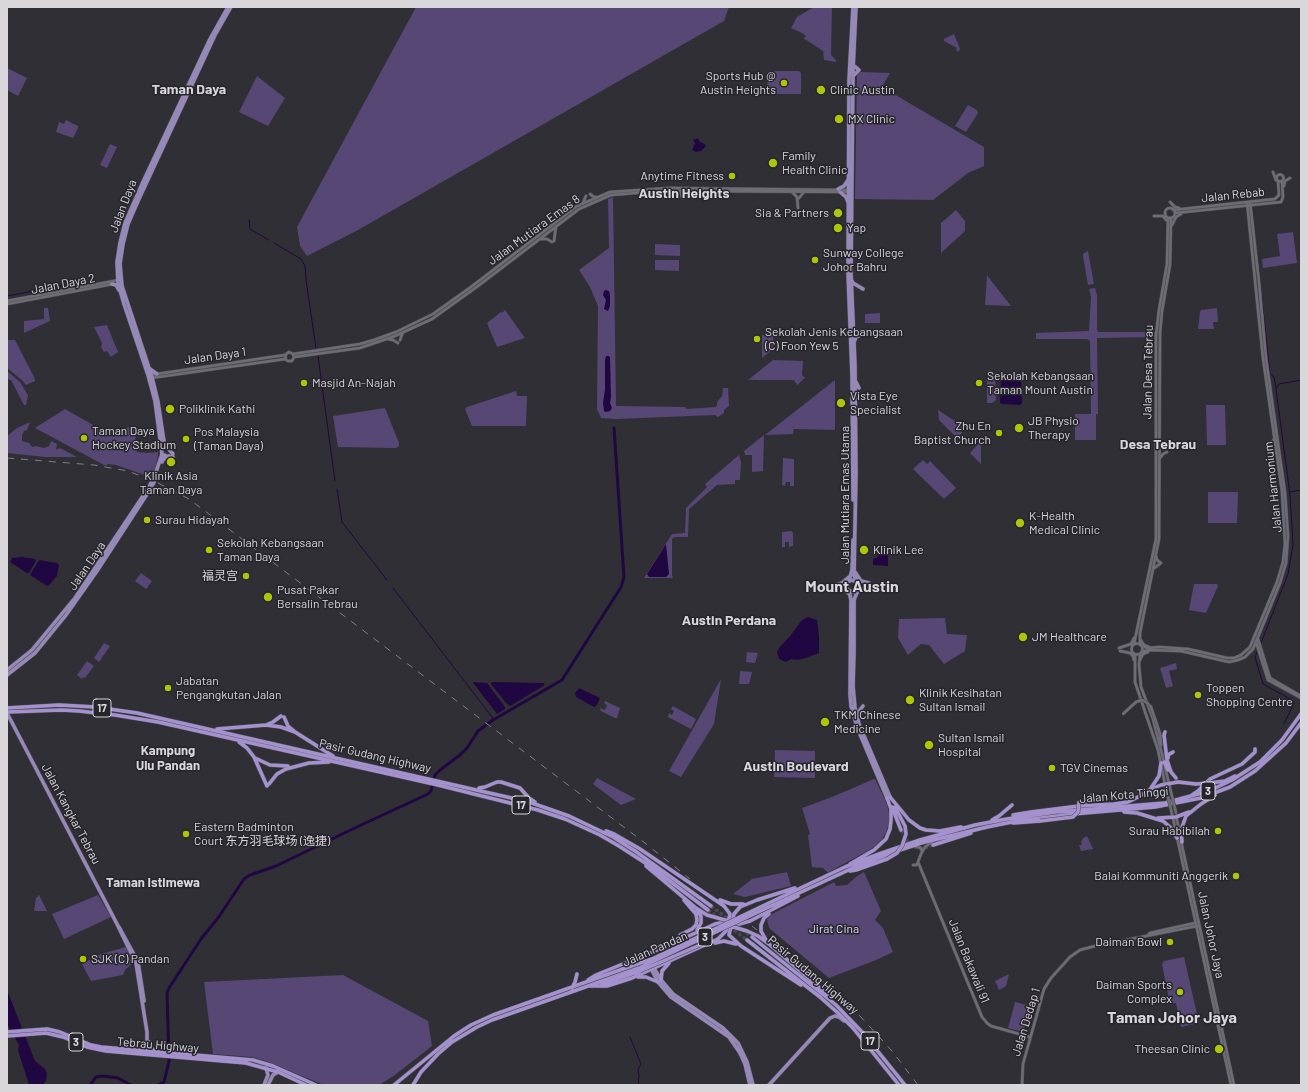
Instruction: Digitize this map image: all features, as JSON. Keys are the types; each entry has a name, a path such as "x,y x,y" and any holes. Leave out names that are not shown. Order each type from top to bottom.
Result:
{"highway":[{"name":"Pasir Gudang Highway","path":"7,713 12,709 59,705 95,707 136,713 211,729 336,760"},
{"name":"Pasir Gudang Highway","path":"7,708 96,712 158,722 430,781 502,800 554,815 600,835 650,866 708,910"},
{"name":"Jalan Kota Tinggi","path":"986,825 994,821 1074,810 1165,803 1187,798 1220,786 1260,762 1288,734 1301,714"},
{"path":"211,729 229,729 266,724 283,717 288,726 295,732 336,760"},
{"name":"Jalan Kota Tinggi","path":"967,828 1073,814 1155,807 1184,803 1201,798 1230,787 1264,764 1286,743 1301,723"},
{"path":"266,724 282,727 295,732"},
{"path":"1165,732 1164,762 1170,773 1184,782 1196,784 1216,783 1225,781 1247,771"},
{"path":"233,739 242,744 254,757 268,785 280,772 294,766"},
{"path":"1187,798 1198,791 1210,779 1242,764 1255,752 1255,749"},
{"path":"994,821 1003,817 1031,812 1128,802 1138,798 1151,789 1158,778 1168,755 1173,752"},
{"path":"254,757 270,765 294,766 336,760"},
{"path":"460,785 483,788 497,782 501,782 520,788 529,798 541,805"},
{"path":"1151,789 1184,782"},
{"name":"Pasir Gudang Highway","path":"438,783 460,785 541,805 596,828 635,850 711,906"},
{"path":"1182,842 1181,830 1183,821 1188,814 1230,787"},
{"path":"1079,805 1090,800 1092,795"},
{"path":"845,870 856,870 887,859 897,853 902,846 906,834 905,826 889,798"},
{"path":"889,798 908,820 920,828 940,831 959,827 967,828"},
{"path":"889,798 901,830"},
{"path":"845,870 874,850 886,838 890,829 891,820 889,798"},
{"path":"1004,823 1072,818 1078,812 1080,798"},
{"path":"933,845 983,830 986,825 1012,805"},
{"path":"1074,810 1097,805"},
{"path":"1155,818 1193,810"},
{"path":"1117,811 1137,813 1155,818 1168,825 1177,838"},
{"name":"3","path":"639,968 806,885 914,846 986,825"},
{"path":"596,828 614,834 628,841 727,908 730,914 730,937 741,946 820,997"},
{"name":"3","path":"770,904 817,885 879,854 913,842 967,828"},
{"path":"633,855 696,908 707,915 752,932 769,944 827,995 836,1005"},
{"path":"690,882 723,902 746,904"},
{"path":"591,986 607,986 633,978 672,961 722,936 737,909 746,904 806,885"},
{"path":"584,983 596,975 667,946 692,933 715,924 746,923 817,885"},
{"path":"680,935 692,929 696,925 697,920 696,914 681,896"},
{"path":"696,908 701,916 701,923 697,931"},
{"path":"769,944 763,935 761,925 764,918 776,908"},
{"name":"Pasir Gudang Highway","path":"752,937 836,1005 863,1033 905,1085"},
{"name":"Pasir Gudang Highway","path":"747,940 820,997 853,1028 899,1085"},
{"path":"639,968 707,944 724,941 741,946"},
{"path":"633,978 646,977 659,981 662,971 672,961"},
{"name":"Jalan Pandan","path":"394,1085 454,1036 471,1025 493,1015 584,983 639,968"},
{"name":"Jalan Pandan","path":"413,1084 429,1061 452,1042 476,1027 639,968"},
{"path":"572,988 576,982 577,974"},
{"name":"Tebrau Highway","path":"7,1034 47,1029 55,1030 91,1045 156,1051 165,1054"},
{"name":"Tebrau Highway","path":"27,1032 55,1034 83,1046 98,1050 165,1054 239,1062 278,1072 306,1085"},
{"name":"Tebrau Highway","path":"176,1055 253,1060 273,1066 316,1085"},
{"path":"402,1084 403,1080 409,1073"}],"main road":[{"name":"Jalan Daya","path":"7,670 35,653 77,599 150,488 162,460 164,442 158,402 153,382 143,358 120,291 117,262 125,222 210,40 228,7"},
{"name":"Jalan Daya","path":"156,475 163,451 149,368 119,281 123,244 128,224 215,35 231,7"},
{"path":"850,191 851,77 854,7"},
{"path":"850,191 852,65"},
{"path":"851,77 859,70 852,65"},
{"path":"1273,172 1279,188"},
{"path":"1283,189 1285,181 1290,178"},
{"path":"848,203 846,197 839,191 849,179"},
{"name":"Jalan Rebab","path":"1174,212 1241,207 1281,202 1283,197 1283,189 1280,181 1279,195 1277,198 1184,211"},
{"path":"670,188 680,189 683,191 699,188"},
{"name":"Jalan Mutiara Emas 8","path":"293,354 360,344 374,340 396,332 433,314 471,287 577,206 616,191 699,188 850,191"},
{"path":"678,191 683,198 686,193 690,191"},
{"name":"Jalan Mutiara Emas 8","path":"294,357 360,348 403,332 432,319 540,240 579,209 611,195 678,191 839,191"},
{"name":"Jalan Mutiara Emas Utama","path":"850,191 848,203 848,273 855,389"},
{"name":"Jalan Mutiara Emas Utama","path":"850,191 851,274 855,379 853,571 857,582"},
{"path":"792,192 797,197 798,208"},
{"path":"798,198 804,192"},
{"path":"583,204 588,195 598,197"},
{"path":"1170,202 1176,208 1184,211"},
{"name":"Jalan Harmonium","path":"1135,654 1146,650 1187,652 1232,662 1248,655 1252,651 1283,562 1285,544 1282,491 1263,358 1248,202"},
{"path":"1241,207 1249,211 1256,205"},
{"path":"1170,208 1174,212 1174,216 1169,218 1165,214 1170,208"},
{"path":"1171,227 1175,218 1184,211"},
{"name":"Jalan Harmonium","path":"1134,644 1148,648 1188,648 1231,658 1238,657 1246,652 1256,638 1280,583 1286,563 1288,536 1285,493 1266,358 1260,282 1249,211"},
{"path":"1154,216 1163,216 1167,222"},
{"name":"Jalan Desa Tebrau","path":"1137,665 1135,654 1132,649 1138,633 1160,534 1160,333 1162,311 1170,265 1171,227 1169,218"},
{"name":"Jalan Desa Tebrau","path":"1137,665 1141,653 1138,633 1156,539 1156,336 1167,264 1167,222 1169,218"},
{"path":"540,240 547,239 553,242 557,226"},
{"path":"851,274 853,283 863,289"},
{"name":"Jalan Daya 2","path":"7,302 112,284 119,281"},
{"name":"Jalan Daya 2","path":"7,302 119,281"},
{"path":"112,284 116,285 120,291"},
{"path":"853,326 856,331 861,334 856,337 854,342"},
{"path":"387,338 399,342 403,332"},
{"path":"289,352 293,354 294,357 292,361 289,362 285,357 289,352"},
{"name":"Jalan Daya 1","path":"150,376 285,357"},
{"path":"143,358 143,365 151,393 155,401"},
{"path":"149,368 157,375 153,382"},
{"path":"1274,437 1273,441 1268,447 1277,455"},
{"path":"1160,440 1162,445 1167,450 1160,458"},
{"path":"162,460 173,455 164,442"},
{"path":"1153,569 1161,563 1157,560 1156,556"},
{"path":"853,571 846,586 850,591 852,600 853,695 855,708 859,724 889,798"},
{"path":"852,600 859,591 869,584 862,581 853,571"},
{"path":"852,600 850,595 845,590 836,586 846,580 853,571"},
{"path":"849,581 852,580 857,582 859,586 852,600 851,706 857,727 889,798"},
{"path":"850,591 854,592 857,590"},
{"path":"1138,633 1144,645 1148,647 1160,647"},
{"path":"1138,633 1132,644 1120,649 1132,654 1137,665 1141,687 1164,762"},
{"path":"1256,638 1270,678 1301,697"},
{"path":"1159,650 1144,653 1137,665 1135,682 1156,744 1164,762"},
{"name":"Jalan Daya","path":"7,675 21,662"},
{"path":"1124,714 1137,702 1142,700 1146,702 1151,707 1160,734 1161,749"},
{"path":"859,724 858,714 862,706"},
{"name":"Jalan Kangkar Tebrau","path":"7,713 137,964 148,1039 151,1047 156,1051"},
{"name":"Jalan Johor Jaya","path":"1164,762 1167,786 1182,842 1197,925 1234,1085"},
{"name":"Jalan Johor Jaya","path":"1174,815 1177,838 1231,1085"},
{"path":"913,866 918,862 927,844 936,840"},
{"path":"914,846 921,848 922,852"},
{"name":"Jalan Bakawali 91","path":"918,862 985,1022 991,1026 1030,1037"},
{"path":"1194,916 1188,926 1198,935"},
{"name":"Jalan Dedap 1","path":"1022,1085 1023,1064 1044,989 1051,978 1073,954 1080,950 1148,935 1150,933 1197,925"},
{"path":"648,951 647,956 659,981 676,1001 729,1037 740,1053 753,1085"},
{"path":"640,954 644,955 653,969"},
{"path":"659,981 678,998 731,1035 743,1052 751,1074 753,1085"},
{"path":"770,1084 828,1020 833,1017 839,1017 853,1028"},
{"name":"Jalan Kangkar Tebrau","path":"144,1050 147,1046 148,1039"},
{"path":"264,1085 268,1075 266,1068"},
{"path":"268,1085 273,1075 278,1072"}],"green space":[{"path":"416,7 729,7 724,21 358,230 307,256 300,246 297,227"},
{"path":"814,7 832,7 831,55 836,62 824,60 823,51 803,38 806,37 804,34 791,28 797,17"},
{"path":"954,34 960,49 958,52 956,50 957,48 944,41 944,39"},
{"path":"7,68 27,78 18,96 7,90"},
{"name":"Sports Hub @ Austin Heights","path":"769,71 799,71 801,73 801,94 767,94"},
{"path":"861,72 890,73 882,87 984,147 984,166 968,173 933,200 855,199 857,74"},
{"path":"257,76 285,98 268,126 239,112"},
{"path":"968,105 977,110 978,113 966,132 955,126"},
{"path":"66,120 78,126 73,138 56,132 59,122 64,124"},
{"path":"110,144 117,147 107,168 100,165"},
{"path":"613,197 616,406 685,407 687,409 715,407 722,396 723,388 728,388 729,406 724,410 724,413 718,417 715,415 616,419 601,418 597,409 598,306 590,287 579,270 609,248 608,199"},
{"path":"956,210 965,221 965,231 941,253 941,223"},
{"path":"1293,232 1297,263 1263,268 1262,259 1280,256 1277,234"},
{"path":"655,244 680,245 680,256 655,255"},
{"path":"1088,251 1094,284 1088,285 1083,254"},
{"path":"655,260 679,260 679,271 655,270"},
{"path":"987,275 989,278 1011,306 985,305"},
{"path":"1095,288 1097,295 1098,332 1155,332 1155,337 1097,338 1098,414 1091,414 1090,341 1087,339 1036,339 1036,333 1089,331 1091,297 1089,289"},
{"path":"44,308 48,308 50,321 24,333 24,321 44,319"},
{"path":"1217,308 1218,322 1213,322 1214,329 1198,329 1201,310"},
{"path":"505,310 525,338 497,347 487,323"},
{"path":"880,313 880,323 865,323 865,314"},
{"path":"107,325 118,352 111,357 107,351 104,352 101,347 102,343 94,327"},
{"path":"762,335 773,336 773,349 762,358"},
{"path":"7,340 15,340 35,381 26,385 7,368"},
{"path":"773,360 803,361 802,375 805,378 797,385 794,380 748,380"},
{"path":"990,370 995,373 996,400 992,403 987,403 987,371"},
{"path":"7,371 20,382 28,395 26,405 24,405 11,380 7,379"},
{"path":"835,380 835,430 794,429 793,434 765,435"},
{"path":"516,391 517,396 527,396 525,426 472,426 465,409 467,407"},
{"path":"1206,405 1225,405 1226,445 1207,445"},
{"path":"385,408 399,446 396,448 338,447 333,416"},
{"name":"Taman Daya Hockey Stadium","path":"65,409 114,437 115,431 134,426 137,441 137,452 158,452 154,473 151,477 116,465 107,464 106,466 35,428"},
{"path":"938,410 962,424 962,433 958,437 956,437 939,420"},
{"path":"1075,414 1096,414 1096,440 1075,440"},
{"path":"30,422 27,430 24,431 22,435 22,441 29,443 32,447 36,446 44,448 49,446 51,441 57,444 56,450 60,448 77,457 45,457 7,453 7,436 17,428"},
{"path":"764,435 763,471 752,472 752,455 745,455 744,451"},
{"path":"981,441 981,464 970,453"},
{"path":"739,455 741,462 740,480 735,480 735,484 717,485 689,509 688,537 674,537 672,539 673,578 644,578 672,534 685,533 686,508 707,487 705,484"},
{"path":"783,458 794,459 793,486 790,486 790,482 786,482 785,486 782,485"},
{"path":"923,460 927,464 930,461 956,488 945,498 943,498 913,469"},
{"path":"1208,492 1238,492 1237,523 1208,523"},
{"path":"791,531 793,533 793,546 789,547 789,542 785,542 785,547 782,547 782,532"},
{"path":"141,573 152,581 146,589 135,581"},
{"path":"1194,584 1217,584 1218,586 1206,613 1189,610"},
{"path":"945,618 947,634 967,635 965,651 944,664 929,645 921,644 908,655 898,638 899,619"},
{"path":"104,643 110,646 99,662 94,658"},
{"path":"747,652 758,653 755,663 746,662"},
{"path":"87,661 94,666 85,678 83,677 82,679 77,675"},
{"path":"1176,663 1177,669 1169,671 1173,686 1166,688 1160,668"},
{"path":"740,671 752,672 749,684 739,684"},
{"path":"721,679 714,724 681,777 669,771"},
{"path":"605,701 620,708 617,718 601,711 600,708 605,710 607,705 604,703"},
{"path":"673,706 696,719 691,729 668,717 669,713 672,715 674,711 671,709"},
{"path":"775,750 815,751 815,778 774,777"},
{"path":"597,778 636,799 621,805 593,784"},
{"path":"874,779 887,804 890,819 886,833 880,842 871,849 829,872 823,868 812,867 808,835 810,834 802,808"},
{"path":"1087,836 1093,849 1081,851 1079,845 1082,845 1082,839"},
{"path":"787,872 791,886 745,897 733,894 752,879"},
{"name":"Jirat Cina","path":"864,872 881,911 875,920 883,928 893,952 829,978 769,928 767,919 772,914 834,882 836,886 847,885"},
{"path":"39,895 47,911 34,911 36,898"},
{"path":"98,895 111,917 64,939 52,914"},
{"path":"126,947 134,962 125,970 123,975 91,981 82,964 101,954"},
{"name":"Daiman Sports Complex","path":"1184,957 1199,1023 1181,1027 1176,1003 1170,1004 1162,964 1164,961"},
{"path":"1009,974 1006,986 999,990 995,981"},
{"path":"343,975 428,1021 432,1046 395,1075 379,1085 324,1085 263,1060 252,1057 213,1054 204,982"},
{"path":"1015,1002 1031,1006 1023,1032 1008,1028"}],"shaded area":[{"path":"698,138 699,141 706,145 701,151 696,152 692,150 695,143 693,140"},
{"path":"604,291 609,291 610,295 610,306 608,311 604,309 606,300 603,295"},
{"path":"606,356 609,356 610,358 610,403 612,408 610,411 606,412 604,411 603,403"},
{"path":"1003,376 1021,377 1022,403 1020,405 1000,403 1001,379"},
{"path":"666,544 669,574 666,577 649,577 647,574"},
{"path":"878,554 885,554 888,556 888,566 873,565 873,560 874,558 877,558"},
{"path":"22,557 35,559 36,561 29,573 10,562 12,558"},
{"path":"39,560 57,563 59,565 57,576 47,586 30,575"},
{"path":"808,617 817,620 819,653 797,660 791,659 786,662 779,659 777,652 779,648 802,620"},
{"path":"473,682 487,683 505,709 497,714"},
{"path":"492,682 543,683 545,685 510,706 491,684"},
{"path":"579,688 600,698 597,705 594,707 576,697 575,693"},
{"path":"7,990 35,1061 45,1069 47,1074 46,1081 44,1083 45,1085 29,1085 18,1050 19,1045 7,1024"}],"waterway":[{"path":"249,220 250,229 269,240"},
{"path":"274,243 301,259 305,266 316,348"},
{"path":"1257,253 1270,374 1274,377 1276,388"},
{"path":"7,296 76,283"},
{"path":"318,356 335,481"},
{"path":"1261,643 1288,574 1293,545 1290,495 1276,389 1279,384 1301,380"},
{"path":"158,1085 164,1082 169,1061 167,993 169,988 201,939 218,918 244,879 250,875 276,866 428,794 431,791 435,775 467,748 478,731 493,720 562,680 621,587 624,577 614,428"},
{"path":"337,489 342,522 387,580"},
{"path":"1290,492 1301,490"},
{"path":"393,588 493,720"},
{"path":"1258,650 1255,657 1263,684 1292,700 1294,703 1284,724"},
{"path":"630,1037 641,1064 638,1070 638,1085"},
{"path":"90,1085 96,1077 103,1076 118,1078 131,1085"}],"tunnel":[{"path":"901,830 909,844 914,847 922,849 933,845"},
{"path":"711,906 752,937"},
{"path":"708,910 747,940"}],"railway":[{"path":"7,458 94,465 128,471 156,482 189,499 645,843 690,879"},
{"path":"752,926 757,930"},
{"path":"774,943 825,983 860,1016 892,1051 918,1085"}],"place":[{"name":"Sports Hub @ Austin Heights","path":"784,83"},
{"name":"Clinic Austin","path":"821,90"},
{"name":"MX Clinic","path":"839,119"},
{"name":"Family Health Clinic","path":"773,163"},
{"name":"Anytime Fitness","path":"732,176"},
{"name":"Sia & Partners","path":"838,213"},
{"name":"Yap","path":"838,228"},
{"name":"Sunway College Johor Bahru","path":"815,260"},
{"name":"Sekolah Jenis Kebangsaan (C) Foon Yew 5","path":"757,339"},
{"name":"Masjid An-Najah","path":"304,383"},
{"name":"Sekolah Kebangsaan Taman Mount Austin","path":"979,383"},
{"name":"Vista Eye Specialist","path":"841,403"},
{"name":"Poliklinik Kathi","path":"170,409"},
{"name":"JB Physio Therapy","path":"1019,428"},
{"name":"Zhu En Baptist Church","path":"999,433"},
{"name":"Taman Daya Hockey Stadium","path":"84,438"},
{"name":"Pos Malaysia (Taman Daya)","path":"186,439"},
{"name":"Klinik Asia Taman Daya","path":"171,462"},
{"name":"Surau Hidayah","path":"147,520"},
{"name":"K-Health Medical Clinic","path":"1020,523"},
{"name":"Sekolah Kebangsaan Taman Daya","path":"209,550"},
{"name":"Klinik Lee","path":"864,550"},
{"name":"福灵宫","path":"246,576"},
{"name":"Pusat Pakar Bersalin Tebrau","path":"268,597"},
{"name":"JM Healthcare","path":"1023,637"},
{"name":"Jabatan Pengangkutan Jalan","path":"168,688"},
{"name":"Toppen Shopping Centre","path":"1198,695"},
{"name":"Klinik Kesihatan Sultan Ismail","path":"910,700"},
{"name":"TKM Chinese Medicine","path":"825,722"},
{"name":"Sultan Ismail Hospital","path":"929,745"},
{"name":"TGV Cinemas","path":"1052,768"},
{"name":"Surau Habibilah","path":"1218,831"},
{"name":"Eastern Badminton Court 东方羽毛球场 (逸捷)","path":"186,834"},
{"name":"Balai Kommuniti Anggerik","path":"1236,876"},
{"name":"Daiman Bowl","path":"1170,942"},
{"name":"SJK (C) Pandan","path":"83,959"},
{"name":"Daiman Sports Complex","path":"1180,992"},
{"name":"Theesan Clinic","path":"1219,1049"}],"district":[{"name":"Taman Daya","path":"189,89"},
{"name":"Austin Heights","path":"684,193"},
{"name":"Desa Tebrau","path":"1158,444"},
{"name":"Mount Austin","path":"852,587"},
{"name":"Austin Perdana","path":"729,620"},
{"name":"Kampung Ulu Pandan","path":"168,758"},
{"name":"Austin Boulevard","path":"796,766"},
{"name":"Taman Istimewa","path":"153,883"},
{"name":"Taman Johor Jaya","path":"1172,1018"}]}
